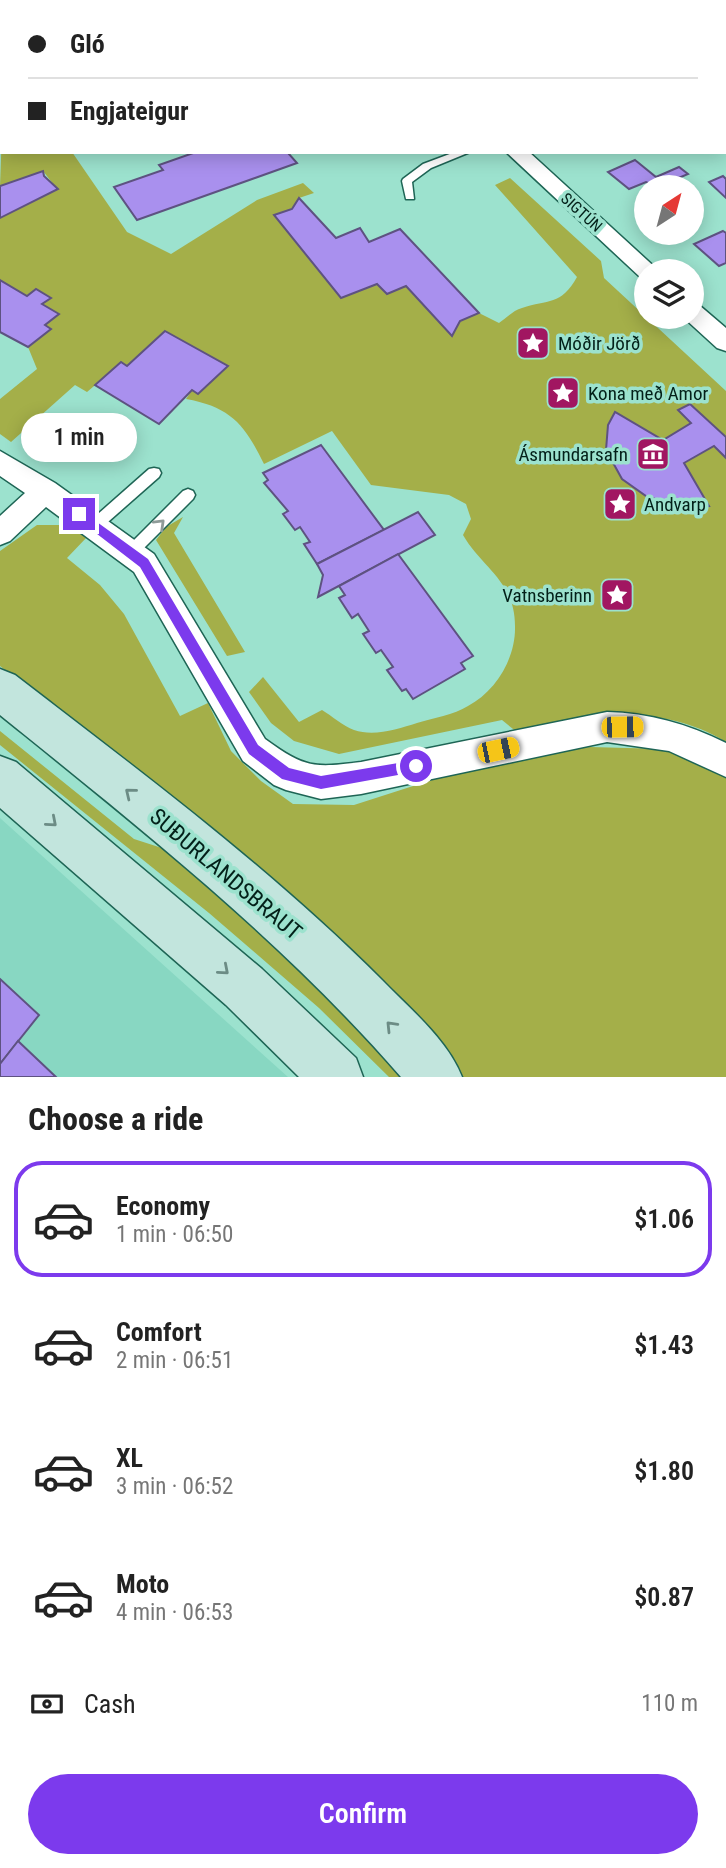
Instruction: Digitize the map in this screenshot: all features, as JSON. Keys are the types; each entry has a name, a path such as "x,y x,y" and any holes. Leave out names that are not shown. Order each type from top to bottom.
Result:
{"main road":[{"name":"SUÐURLANDSBRAUT","path":"0,689 238,881 330,963 436,1077"},
{"path":"0,720 15,728 64,739"},
{"path":"0,778 244,987 325,1072"}],"street":[{"name":"SIGTÚN","path":"518,154 635,259"},
{"path":"704,323 726,342"},
{"path":"0,462 95,525 144,563 254,750 286,774 321,783 361,778 607,727 638,727 665,733 726,761"},
{"path":"0,533 45,491"}],"lane":[{"path":"410,197 407,181 415,173 460,154"},
{"path":"95,525 154,473"},
{"path":"131,552 188,495"}],"shaded area":[{"path":"0,818 288,1077 0,1077"}],"green space":[{"path":"1,154 73,154 127,232 171,254 257,200 303,183 314,193 299,198 292,209 275,216 341,298 377,284 387,294 406,286 452,336 460,321 479,313 499,323 519,309 553,300 565,293 577,277 495,185 510,178 601,261 604,278 634,306 634,329 659,329 726,391 726,742 676,721 624,715 571,720 518,733 502,720 339,754 294,741 271,723 249,692 263,677 299,722 322,710 354,730 378,732 402,728 462,709 487,692 508,661 515,626 510,597 463,535 471,519 466,504 449,495 371,485 332,431 264,464 243,428 235,420 215,407 186,399 192,390 198,394 227,365 165,331 127,366 121,363 87,392 75,385 11,442 0,434 0,399 37,369 28,347 51,329 45,325 59,314 42,304 50,298 27,296 0,280 0,218 57,189 43,171 0,186"},
{"path":"183,517 174,533 245,652 227,656 156,540 166,527"},
{"path":"37,525 61,525 87,537 67,558 100,585 124,614 180,716 208,703 231,751 261,781 293,804 354,805 494,760 590,747 665,749 726,774 726,1077 456,1077 254,870 0,666 0,551"},
{"path":"0,731 134,839 168,850 190,863 410,1077 389,1077 319,1008 209,913 0,745"}],"building":[{"path":"190,154 289,154 297,163 137,220 114,187 163,170 159,165"},
{"path":"635,160 654,175 634,175 634,187 629,189 608,172"},
{"path":"679,167 688,174 686,175 661,175"},
{"path":"43,171 44,176 58,189 0,218 0,186"},
{"path":"723,176 726,179 726,198 709,182"},
{"path":"299,198 336,238 360,228 369,242 400,229 479,313 460,321 452,336 406,286 387,294 377,284 341,298 274,215 292,209"},
{"path":"723,231 726,233 726,263 719,266 695,245 704,245 704,240"},
{"path":"0,280 27,296 36,289 51,298 42,304 59,314 45,325 51,329 28,347 0,332"},
{"path":"165,331 228,366 198,394 192,390 159,424 95,385 121,362 127,366"},
{"name":"Ásmundarsafn","path":"690,404 726,437 726,458 714,446 684,463 709,506 680,507 646,496 622,479 606,450 608,425 615,412 663,440 691,423 678,410"},
{"path":"321,445 384,530 317,564 304,544 310,542 300,527 295,530 283,514 288,511 264,483 268,480 263,473"},
{"path":"418,512 435,535 318,597 323,575 317,564"},
{"path":"398,554 473,656 461,663 465,669 413,699 406,689 402,691 387,670 393,667 381,650 376,653 363,634 369,631 358,614 352,618 339,598 345,595 339,586"},
{"path":"0,979 39,1015 0,1064"},
{"path":"18,1041 56,1077 0,1077 0,1064"}],"place":[{"name":"Móðir Jörð","path":"533,343"},
{"name":"Kona með Amor","path":"563,393"},
{"name":"Ásmundarsafn","path":"653,454"},
{"name":"Andvarp","path":"620,504"},
{"name":"Vatnsberinn","path":"617,595"}],"route":[{"path":"79,514 144,563 254,750 286,774 321,783 361,778 416,766"}]}
